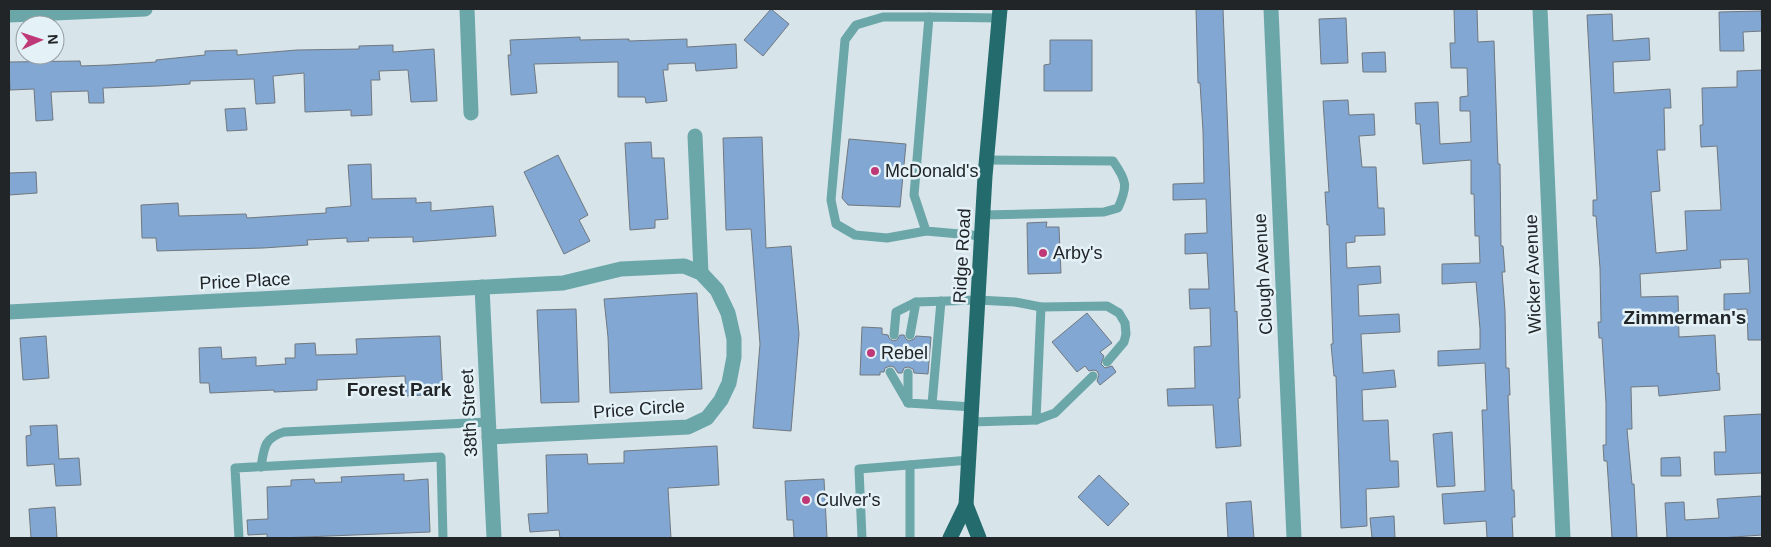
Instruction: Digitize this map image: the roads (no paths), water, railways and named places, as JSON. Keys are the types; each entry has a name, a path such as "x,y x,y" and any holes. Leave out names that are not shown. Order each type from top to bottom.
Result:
{"main road":[{"name":"Ridge Road","path":"950,538 966,505 986,160 999,14"},
{"name":"Ridge Road","path":"966,505 979,538"}],"street":[{"path":"9,16 145,9"},
{"path":"467,9 470,113"},
{"name":"Clough Avenue","path":"1270,9 1294,538"},
{"name":"Wicker Avenue","path":"1540,9 1563,538"},
{"path":"482,287 563,284 621,269 684,266 701,273 694,136"},
{"name":"Price Circle","path":"489,429 688,427 707,418 721,400 729,383 734,357 734,338 728,313 717,290 701,273"},
{"name":"Price Place","path":"9,312 482,287"},
{"name":"38th Street","path":"482,287 494,538"}],"lane":[{"path":"982,236 926,231 887,238 855,235 836,224 831,200 844,40 856,25 883,17 999,14"},
{"path":"926,231 914,195 929,17"},
{"path":"983,215 1104,212 1118,208 1125,193 1124,176 1114,161 986,160"},
{"path":"894,335 896,312 916,302 978,300 1042,306 1107,306 1119,313 1125,323 1126,334 1124,342 1107,362"},
{"path":"932,404 941,301"},
{"path":"910,336 916,302"},
{"path":"1036,420 1042,306"},
{"path":"890,372 908,403"},
{"path":"908,373 908,403"},
{"path":"908,403 932,404 972,415 1036,420 1055,413 1093,376"},
{"path":"261,467 264,448 268,440 274,435 284,432 489,429"},
{"path":"239,538 235,468 441,457 443,538"},
{"path":"862,538 859,469 970,460"},
{"path":"910,465 910,538"}],"place":[{"name":"McDonald's","path":"875,171"},
{"name":"Arby's","path":"1043,253"},
{"name":"Rebel","path":"871,353"},
{"name":"Culver's","path":"806,500"}],"district":[{"name":"Zimmerman's","path":"1685,317"},
{"name":"Forest Park","path":"399,389"}]}
